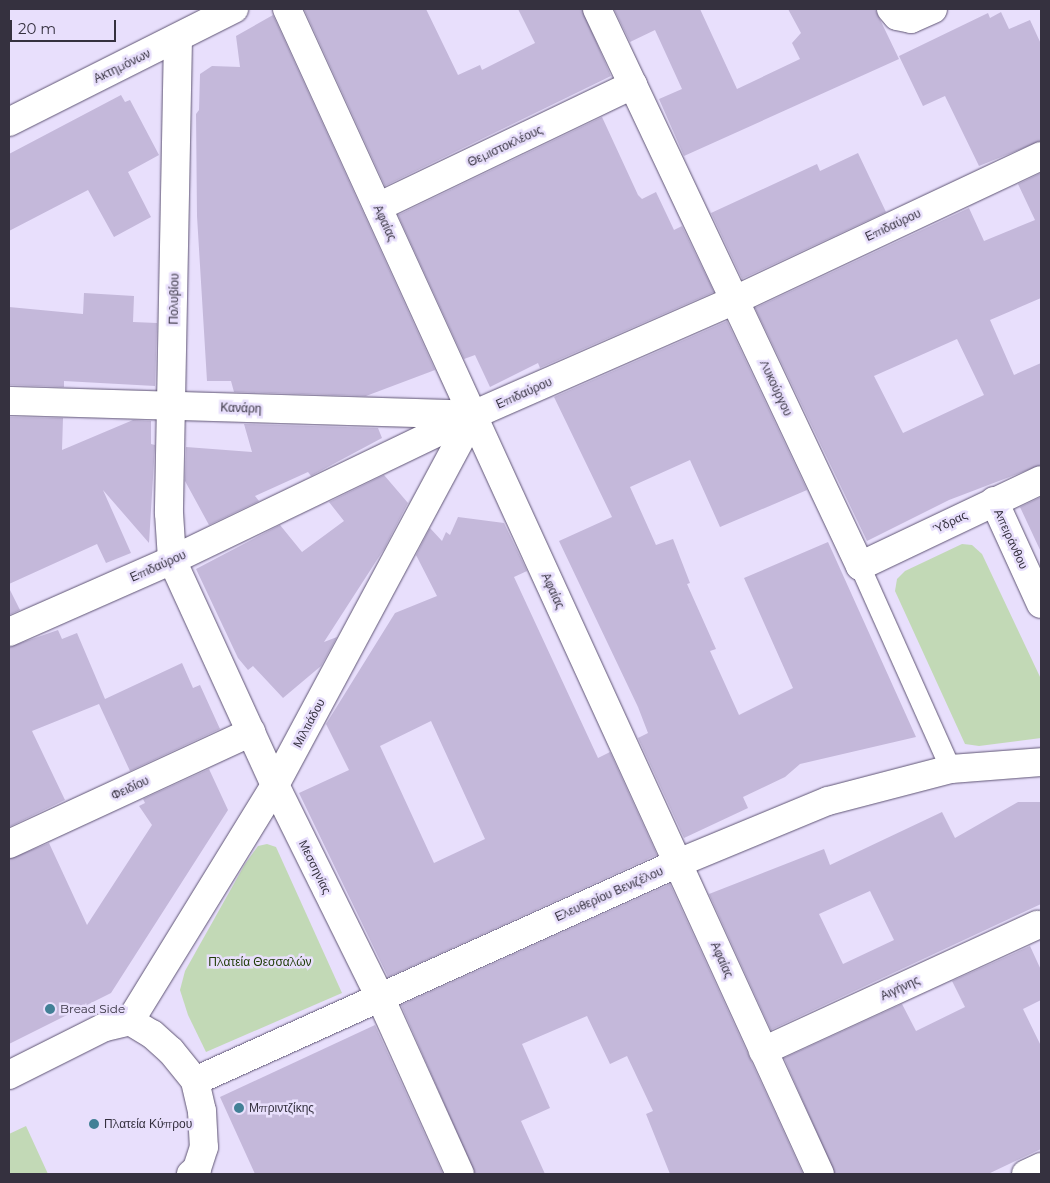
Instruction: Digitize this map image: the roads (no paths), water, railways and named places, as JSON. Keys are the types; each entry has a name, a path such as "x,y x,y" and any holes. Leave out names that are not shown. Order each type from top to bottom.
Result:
{"street":[{"name":"Ακτημόνων","path":"9,122 234,9"},
{"name":"Αφαίας","path":"287,9 820,1174"},
{"name":"Λυκούργου","path":"597,9 860,566 951,769"},
{"path":"890,9 897,16 911,19 933,9"},
{"name":"Πολυβίου","path":"172,560 169,513 178,38"},
{"name":"Θεμιστοκλέους","path":"378,207 633,85"},
{"name":"Επιδαύρου","path":"9,632 172,560 472,415 735,300 1041,156"},
{"name":"Κανάρη","path":"9,402 472,415"},
{"name":"Μιλτιάδου","path":"130,1021 275,785 472,415"},
{"name":"Ύδρας","path":"860,566 1041,480"},
{"name":"Απειράνθου","path":"994,502 1041,604"},
{"name":"Μεσσηνίας","path":"172,560 275,785 380,997 460,1174"},
{"name":"Φειδίου","path":"9,844 251,732"},
{"name":"Ελευθερίου Βενιζέλου","path":"195,1082 678,863 828,801 951,769 1041,762"},
{"name":"Αιγήνης","path":"763,1051 1037,925"},
{"path":"9,1075 105,1027 130,1021 165,1045 195,1082 202,1111 204,1147 197,1169 191,1174"},
{"path":"1026,1174 1041,1167"}],"place":[{"name":"Bread Side","path":"50,1009"},
{"name":"Μπριντζίκης","path":"239,1108"},
{"name":"Πλατεία Κύπρου","path":"94,1124"}],"park label":[{"name":"Πλατεία Θεσσαλών","path":"260,962"}]}
